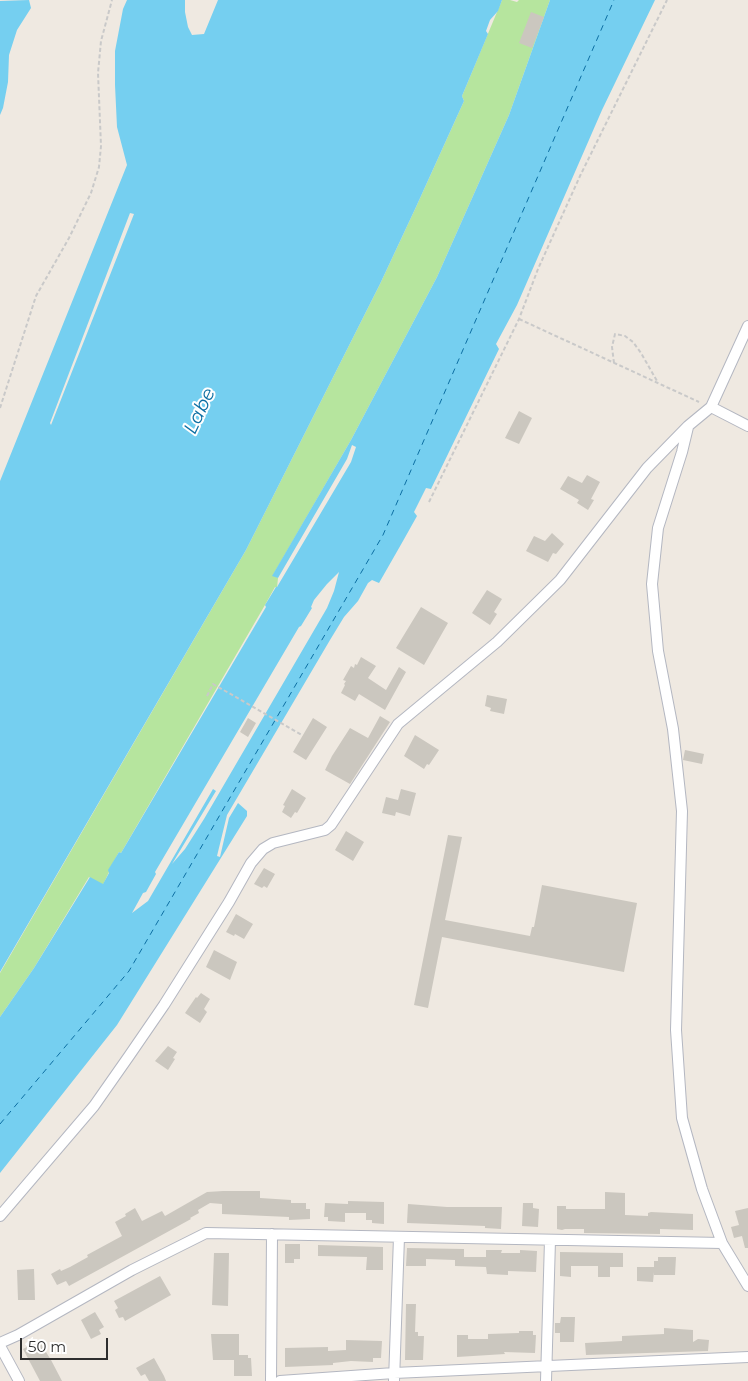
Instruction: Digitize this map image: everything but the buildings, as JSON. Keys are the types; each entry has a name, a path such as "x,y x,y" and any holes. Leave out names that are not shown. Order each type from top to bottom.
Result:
{"street":[{"path":"0,1216 94,1106 164,1005 229,902 251,862 262,849 282,840 325,830 331,825 398,724 497,642 560,580 647,468 688,426 711,408 748,326"},
{"path":"711,408 748,426"},
{"path":"688,426 682,452 658,528 652,584 658,651 673,729 682,811 676,1030 682,1118 702,1189 722,1243 748,1286"},
{"path":"20,1381 0,1344 132,1270 206,1233 722,1243"},
{"path":"271,1381 272,1234"},
{"path":"394,1377 399,1237"},
{"path":"546,1381 550,1240"},
{"path":"280,1381 394,1377 546,1366 748,1356"}],"path":[{"path":"0,408 36,296 69,238 91,193 99,167 101,146 98,73 101,41 112,0"},
{"path":"429,502 519,319 538,269 580,176 667,0"},
{"path":"519,319 711,408"},
{"path":"614,363 612,347 615,334 625,336 637,348 658,383"},
{"path":"207,696 213,684 302,735"}],"green space":[{"path":"502,0 517,2 519,0 550,0 509,115 437,277 351,440 273,575 278,578 277,588 275,587 121,853 119,852 103,885 89,877 34,968 0,1017 0,973 246,550 380,284 416,207 464,101 462,96"}],"water":[{"path":"29,0 31,8 17,30 9,55 8,82 0,115 0,1"},
{"name":"Labe","path":"127,0 185,0 188,27 192,35 204,34 218,0 502,0 498,11 490,20 486,31 488,34 462,96 464,101 416,207 380,284 246,550 0,972 0,481 127,165 117,127 115,85 115,51 123,9","holes":["130,213 134,214 51,425 50,423"]},
{"path":"550,0 655,0 602,110 517,305 496,344 499,349 431,489 426,488 414,512 417,516 379,583 372,580 368,583 358,601 344,617 330,640 227,815 217,856 220,857 229,818 238,803 247,811 247,816 117,1025 0,1173 0,1017 34,968 90,877 103,884 109,873 108,870 119,852 121,853 266,607 265,605 351,462 356,447 352,445 347,459 278,578 272,576 351,440 437,277 509,115","holes":["339,572 327,608 204,819 185,849 172,864 216,791 213,789 148,901 132,913 143,893 146,892 156,874 155,872 299,627 312,608 314,600"]}],"ferry route":[{"path":"0,1124 129,971 383,535 614,0"}]}
